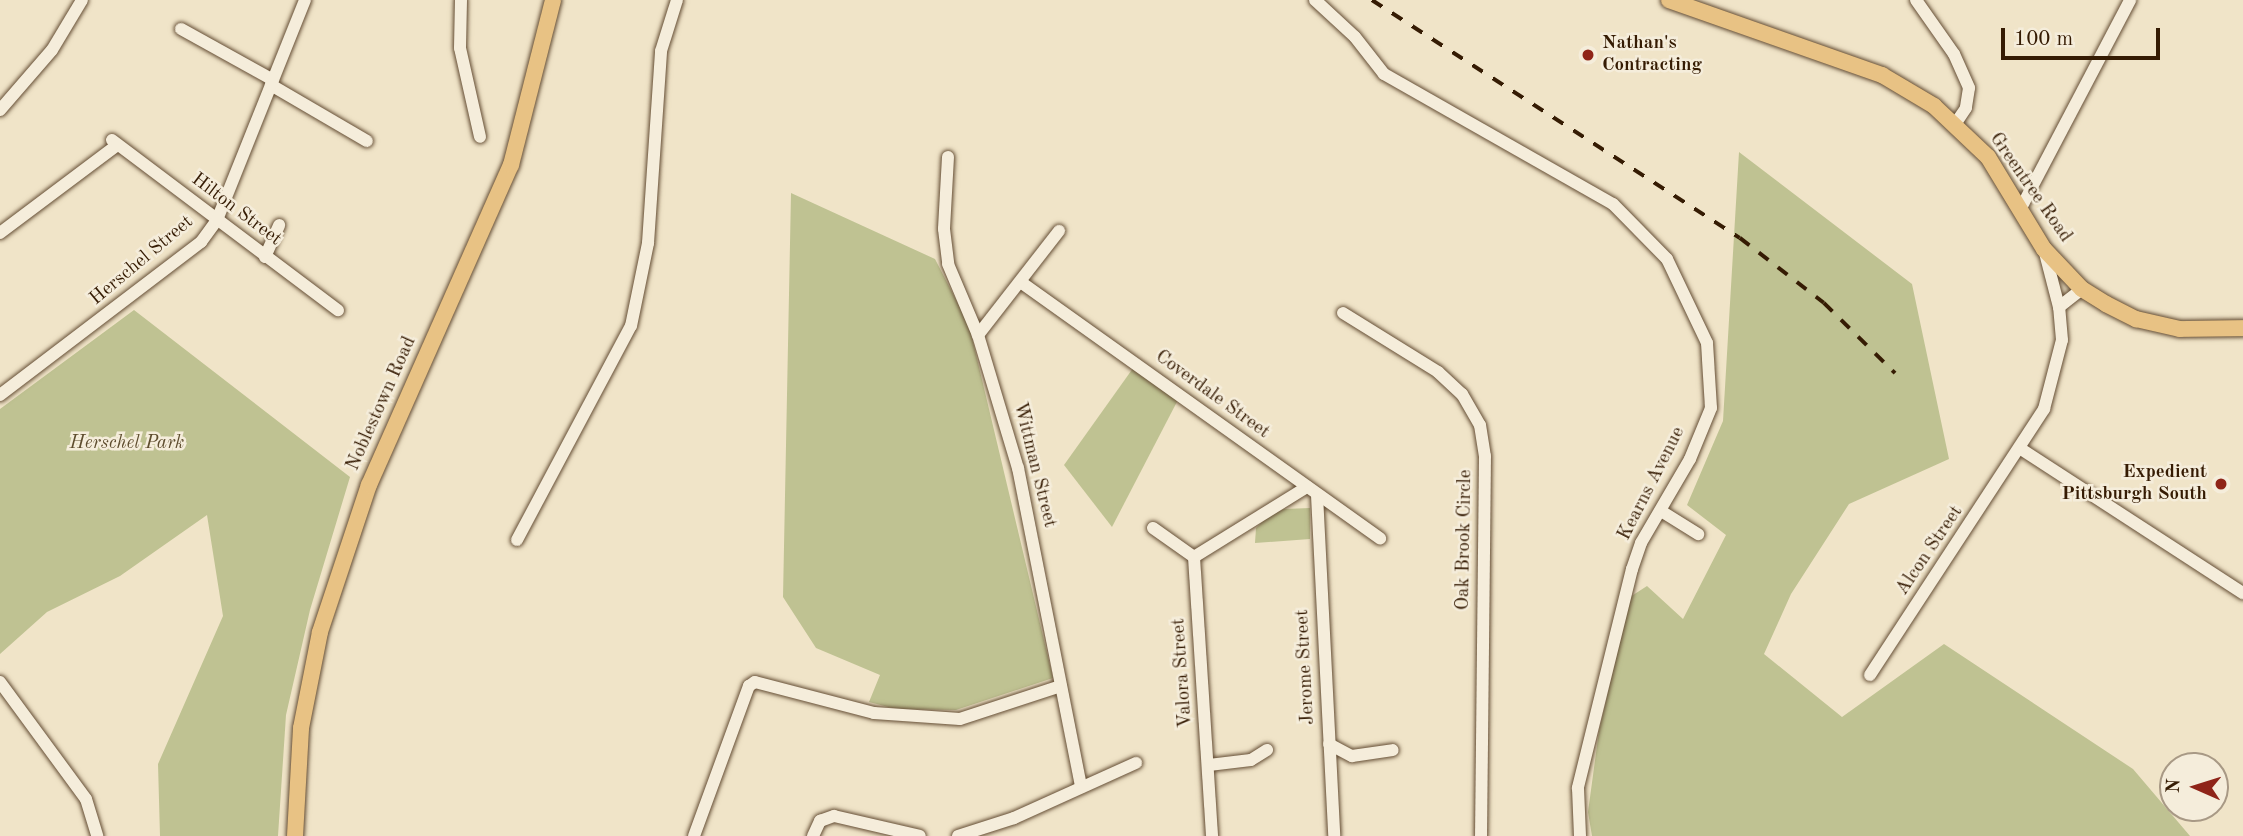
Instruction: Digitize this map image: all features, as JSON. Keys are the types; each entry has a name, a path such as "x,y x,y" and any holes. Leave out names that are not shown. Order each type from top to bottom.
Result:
{"main road":[{"name":"Noblestown Road","path":"295,836 301,728 320,632 369,485 511,165 553,0"},
{"name":"Greentree Road","path":"1670,0 1882,75 1956,123 1988,157 2044,249 2082,289 2136,319 2180,329 2243,328"}],"street":[{"path":"0,110 52,50 82,0"},
{"name":"Herschel Street","path":"0,395 187,254 217,220 306,0"},
{"path":"461,0 460,48 480,137"},
{"path":"517,540 631,326 643,284 648,243 661,51 677,0"},
{"name":"Kearns Avenue","path":"1315,0 1355,37 1384,74 1613,204 1667,259 1707,343 1711,408 1632,569 1586,750 1576,810 1580,836"},
{"path":"1916,0 1954,54 1969,88 1966,108 1956,123"},
{"path":"2021,208 2125,2"},
{"path":"181,29 367,141"},
{"name":"Hilton Street","path":"0,233 114,143 338,310"},
{"name":"Wittman Street","path":"948,157 944,229 948,264 978,335 1018,468 1081,787"},
{"path":"265,257 279,225"},
{"path":"978,335 1022,283 1059,231"},
{"name":"Alcon Street","path":"1870,675 2021,449 2054,381 2062,340 2059,307 2044,249"},
{"name":"Coverdale Street","path":"1022,283 1380,538"},
{"path":"2059,307 2082,289"},
{"name":"Oak Brook Circle","path":"1343,313 1438,372 1462,394 1480,425 1485,456 1481,836"},
{"path":"2021,449 2243,593"},
{"path":"1153,528 1194,557 1312,491"},
{"name":"Jerome Street","path":"1312,491 1334,836"},
{"path":"1661,511 1698,534"},
{"name":"Valora Street","path":"1194,557 1212,836"},
{"path":"0,681 86,799 97,836"},
{"path":"694,836 749,686 765,682 874,713 960,719 1060,686"},
{"path":"1329,744 1352,757 1393,750"},
{"path":"1209,765 1261,757 1267,750"},
{"path":"958,836 1014,818 1136,763"},
{"path":"813,836 820,821 834,816 920,836"}],"green space":[{"path":"1739,152 1912,284 1949,459 1849,504 1791,594 1764,654 1842,717 1944,644 2133,769 2159,800 2159,822 2178,822 2190,836 1592,836 1588,812 1599,731 1630,597 1647,586 1683,619 1726,535 1687,505 1723,421"},
{"path":"791,193 935,259 969,325 1053,678 956,710 896,709 869,702 880,675 816,648 783,597"},
{"name":"Herschel Park","path":"134,310 350,477 310,610 286,715 278,836 160,836 158,764 223,616 207,515 120,576 47,612 0,654 0,409"},
{"path":"1136,364 1180,396 1112,527 1064,465"},
{"path":"1310,508 1310,539 1255,543 1256,528 1267,517 1284,509"}],"railway":[{"path":"1372,0 1740,238 1824,303 1895,373"}],"place":[{"name":"Nathan's Contracting","path":"1588,55"},
{"name":"Expedient Pittsburgh South","path":"2221,484"}]}
